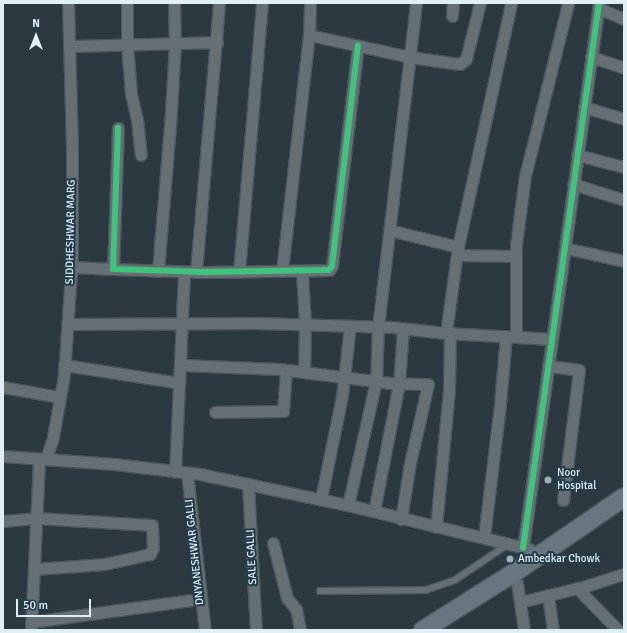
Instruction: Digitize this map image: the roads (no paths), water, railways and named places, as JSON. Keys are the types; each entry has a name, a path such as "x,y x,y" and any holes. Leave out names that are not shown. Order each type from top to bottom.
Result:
{"main road":[{"path":"423,630 542,553 624,497"},
{"path":"443,630 624,512"}],"street":[{"name":"SIDDHESHWAR MARG","path":"31,626 36,518 42,459 53,437 60,397 64,365 71,267 72,147 68,3"},
{"path":"127,3 131,94 137,119 141,155"},
{"path":"158,271 171,112 175,43 174,3"},
{"path":"196,272 217,42 219,3"},
{"path":"239,272 262,3"},
{"path":"282,271 309,34 310,3"},
{"path":"348,505 376,381 378,327 416,3"},
{"path":"452,16 453,3"},
{"path":"309,34 410,57 457,64 463,63 466,60 480,3"},
{"path":"436,527 449,389 448,333 457,251 511,3"},
{"path":"484,537 500,404 511,336 516,256 525,176 568,3"},
{"path":"523,548 598,6 624,18"},
{"path":"69,46 217,42"},
{"path":"71,267 184,272 329,270 332,266 358,46"},
{"path":"591,57 624,68"},
{"path":"584,107 624,119"},
{"path":"113,269 118,128"},
{"path":"577,155 624,167"},
{"path":"573,184 624,200"},
{"path":"389,230 457,251 516,256"},
{"path":"565,248 624,261"},
{"path":"302,271 305,325 304,372"},
{"path":"175,472 183,324 184,272"},
{"path":"67,324 257,323 403,328 448,333 552,339"},
{"path":"321,499 344,377 350,326"},
{"path":"374,511 399,383 403,328"},
{"path":"64,365 180,382"},
{"path":"181,365 286,370 376,381 428,384 410,463 401,518"},
{"path":"548,366 579,370 562,500"},
{"path":"215,412 283,411 286,370"},
{"path":"3,387 60,397"},
{"path":"3,456 187,473 348,505 436,527 484,537 542,553"},
{"name":"DNYANESHWAR GALLI","path":"187,473 200,599 205,630"},
{"name":"SALE GALLI","path":"248,484 256,630"},
{"path":"3,521 36,518 152,525 153,548 150,554 105,564 34,569"},
{"path":"273,543 287,598 296,609 300,630"},
{"path":"520,602 577,588 624,574"},
{"path":"517,583 524,630"},
{"path":"577,588 618,630"},
{"path":"548,595 553,630"},
{"path":"31,626 200,599"}],"lane":[{"path":"320,591 426,590 455,580 508,544"}],"place":[{"name":"Noor Hospital","path":"548,480"},
{"name":"Ambedkar Chowk","path":"510,559"}]}
